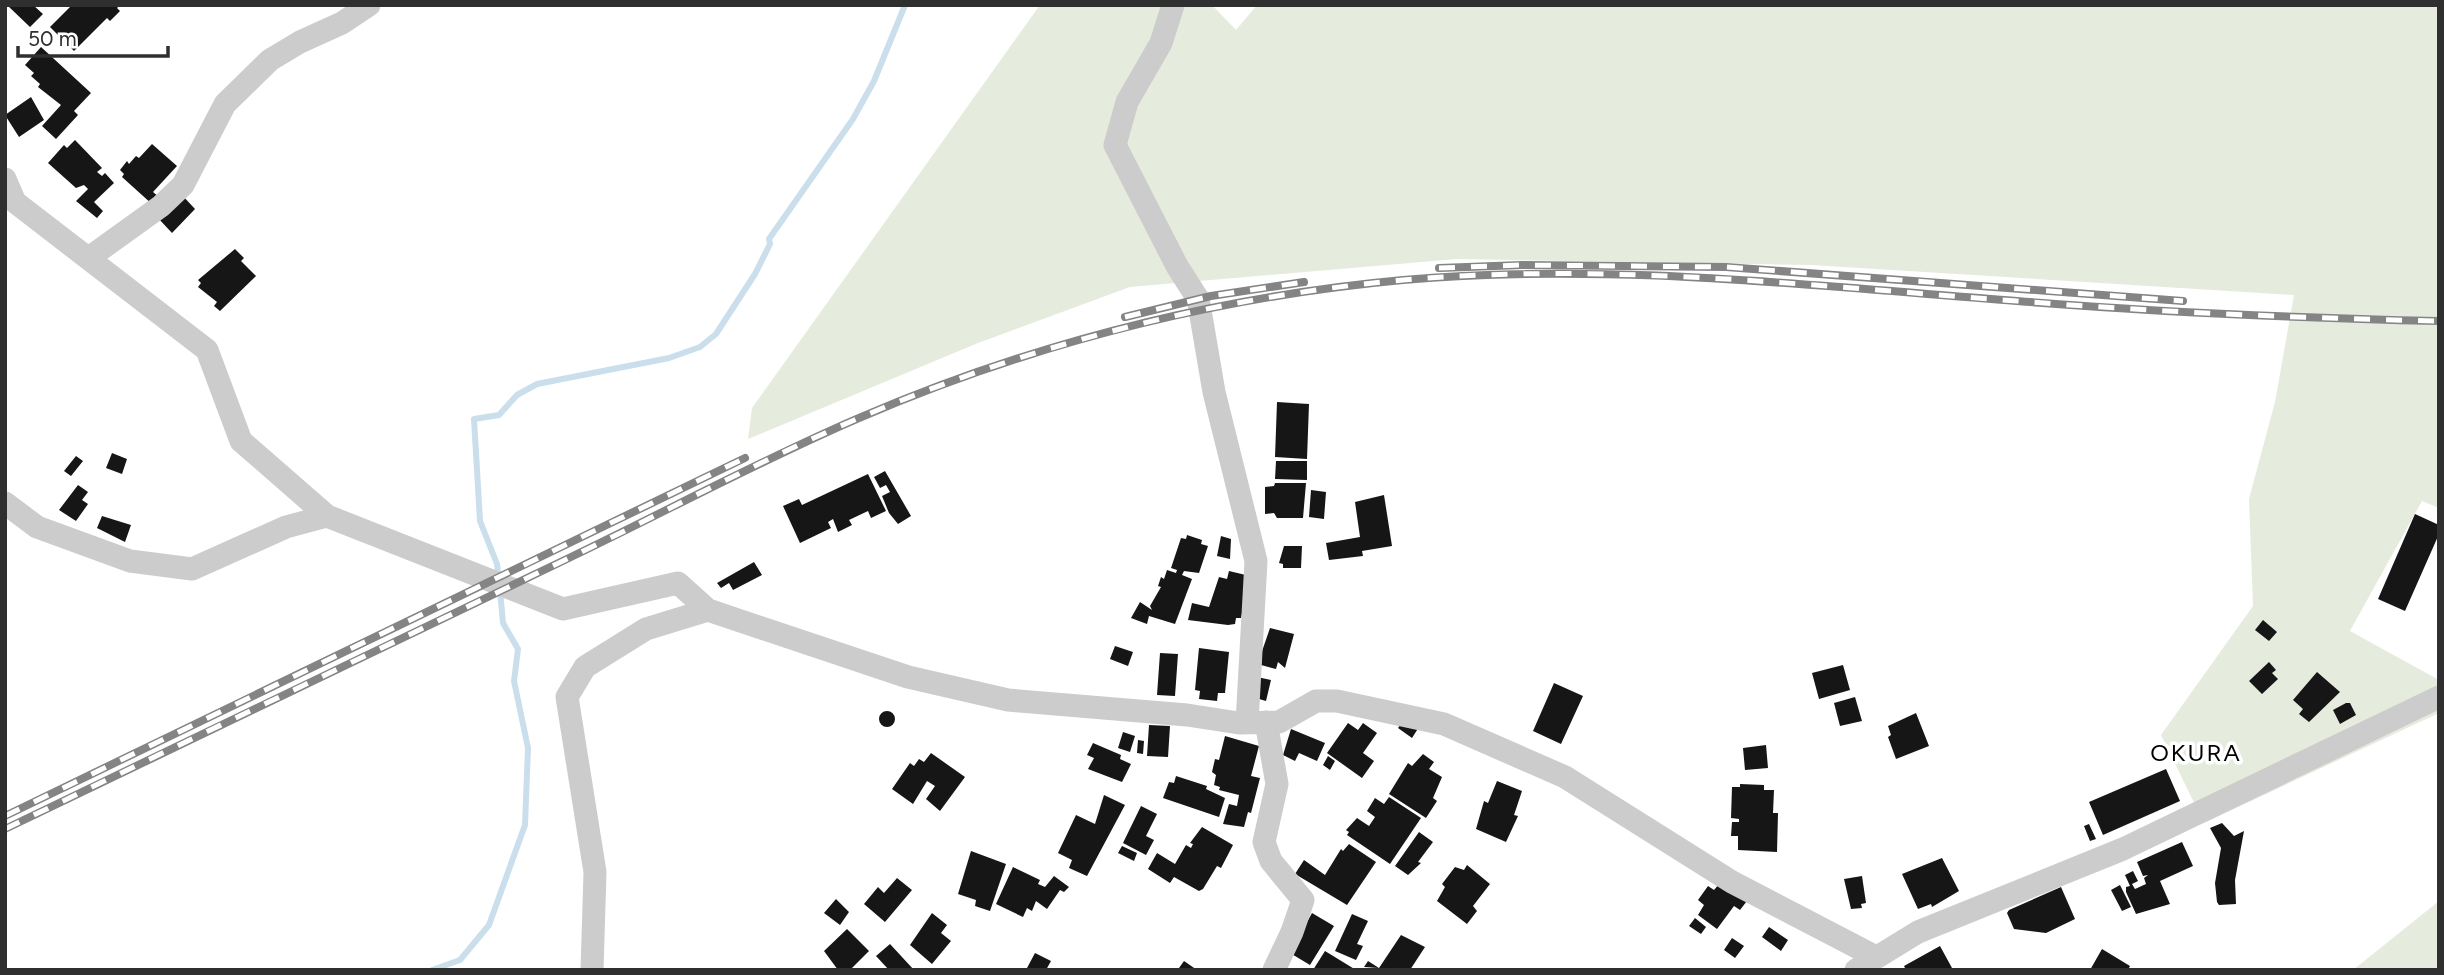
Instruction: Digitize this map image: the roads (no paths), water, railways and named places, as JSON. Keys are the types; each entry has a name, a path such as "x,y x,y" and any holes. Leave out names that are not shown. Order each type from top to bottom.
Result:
{"street":[{"path":"90,257 162,206 183,185 225,104 270,60 369,5"},
{"path":"1174,5 1161,43 1127,102 1115,145 1177,267 1198,299 1214,392 1256,561 1256,723 1277,784 1264,842 1271,861 1303,900 1289,941 1274,970"},
{"path":"5,179 10,209 90,257 207,350 241,441 327,516 563,609 678,583 708,610 908,677 1008,700 1256,723 1279,722 1316,701 1338,701 1444,724 1565,777 1732,882 1876,957"},
{"path":"5,503 37,527 130,561 191,569 286,527 327,516"},
{"path":"592,970 595,872 566,697 585,667 646,629 708,610"},
{"path":"1856,970 1918,932 2123,849 2439,697"}],"waterway":[{"path":"499,580 497,564 480,521 474,419 499,415 517,395 537,384 669,358 700,347 716,334 755,274 770,244 769,239 853,119 874,81 905,5"},
{"path":"432,970 460,960 489,925 525,825 528,748 514,681 518,649 503,623 500,590"}],"railway":[{"path":"1439,268 1522,265 1726,267 2183,301"},
{"path":"5,829 822,434 924,392 1057,346 1194,312 1263,298 1403,280 1556,274 1710,278 2070,305 2439,321"},
{"path":"1125,317 1211,296 1304,282"},
{"path":"5,816 745,458"}],"district":[{"name":"OKURA","path":"2196,752"}]}
